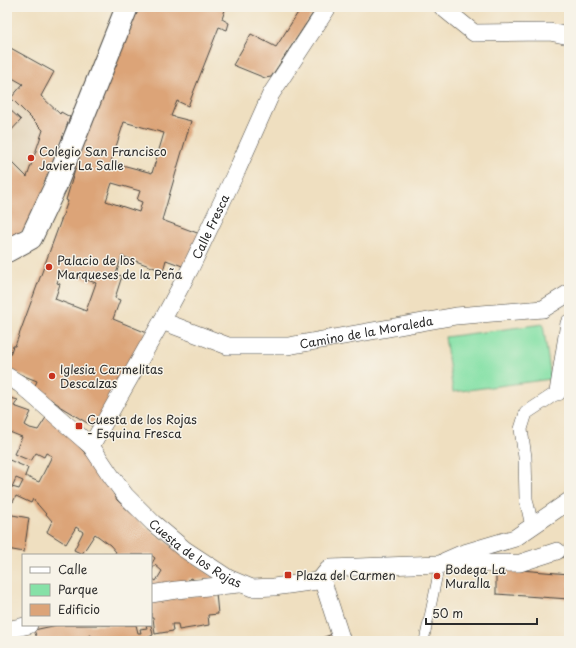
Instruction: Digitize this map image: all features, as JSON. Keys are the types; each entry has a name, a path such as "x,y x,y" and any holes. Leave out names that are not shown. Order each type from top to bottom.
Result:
{"street":[{"path":"7,251 31,238 55,187 128,7"},
{"name":"Calle Fresca","path":"91,446 162,321 193,262 238,168 271,94 328,7"},
{"path":"442,7 474,33 550,32 569,36"},
{"name":"Camino de la Moraleda","path":"162,321 228,346 288,346 456,316 543,309 569,293"},
{"path":"532,526 526,499 525,457 521,429 526,413 563,389 569,323"},
{"name":"Cuesta de los Rojas","path":"7,376 20,384 91,446 125,495 153,523 196,557 228,578 252,588 274,587 312,583 322,579 330,568 440,564"},
{"path":"440,564 461,554 514,538 569,501"},
{"path":"440,564 520,563 557,551"},
{"path":"322,579 342,641"},
{"path":"152,594 176,590 243,584"},
{"path":"7,630 25,626"}],"lane":[{"path":"424,641 440,564"}],"shaded area":[{"name":"Colegio San Francisco Javier La Salle","path":"7,75 23,84 11,98 59,147 7,222"}],"green space":[{"path":"543,324 551,379 453,392 445,337"}],"building":[{"path":"135,7 226,7 222,19 229,23 227,30 219,27 188,106 177,101 171,116 191,121 162,220 200,234 185,267 166,260 163,271 122,256 116,274 122,276 115,298 120,300 113,319 147,333 94,427 59,406 34,388 37,381 7,369 7,363 13,346 15,346 68,201 66,200 91,116","holes":["124,122 164,133 152,173 111,162","112,183 140,191 137,200 142,202 139,212 106,201","61,271 96,283 86,311 55,299 60,284 57,283"]},
{"path":"293,7 317,7 271,77 265,78 233,65 251,34 276,47 299,11"},
{"path":"7,46 54,72 41,96 60,114 61,112 70,117 40,203 28,227 7,241 7,157 27,177 43,130 11,98 23,84 7,75"},
{"path":"7,107 21,120 7,135"},
{"path":"7,397 18,400 14,406 31,412 25,425 30,428 38,430 47,416 69,436 101,470 117,500 147,528 215,578 194,580 190,578 187,582 152,587 152,579 156,581 162,571 155,565 152,570 152,563 155,558 152,554 115,554 116,552 110,545 95,534 82,554 74,550 83,532 76,527 66,544 47,532 52,521 33,499 31,503 16,496 13,502 7,501 7,459 28,468 25,476 39,482 52,456 46,453 44,457 36,453 31,461 14,454 22,437 7,431","holes":["16,478 23,481 19,489 12,487"]},
{"path":"7,514 29,518 24,552 7,549"},
{"path":"496,568 569,574 569,599 496,594"},
{"path":"216,593 218,614 208,615 209,625 179,630 178,624 172,624 173,631 155,634 152,618 152,601"},
{"path":"52,626 136,626 138,633 141,633 140,629 147,628 146,626 151,626 153,635 145,639 134,641 115,641 115,639 109,641 91,641 91,635 86,637 86,641 38,641 34,630"},
{"path":"335,633 337,641 314,641"},
{"path":"15,634 16,641 7,641 7,636"}],"place":[{"name":"Colegio San Francisco Javier La Salle","path":"31,158"},
{"name":"Palacio de los Marqueses de la Peña","path":"49,267"},
{"name":"Iglesia Carmelitas Descalzas","path":"52,376"},
{"name":"Cuesta de los Rojas - Esquina Fresca","path":"79,426"},
{"name":"Plaza del Carmen","path":"288,575"},
{"name":"Bodega La Muralla","path":"437,576"}]}
